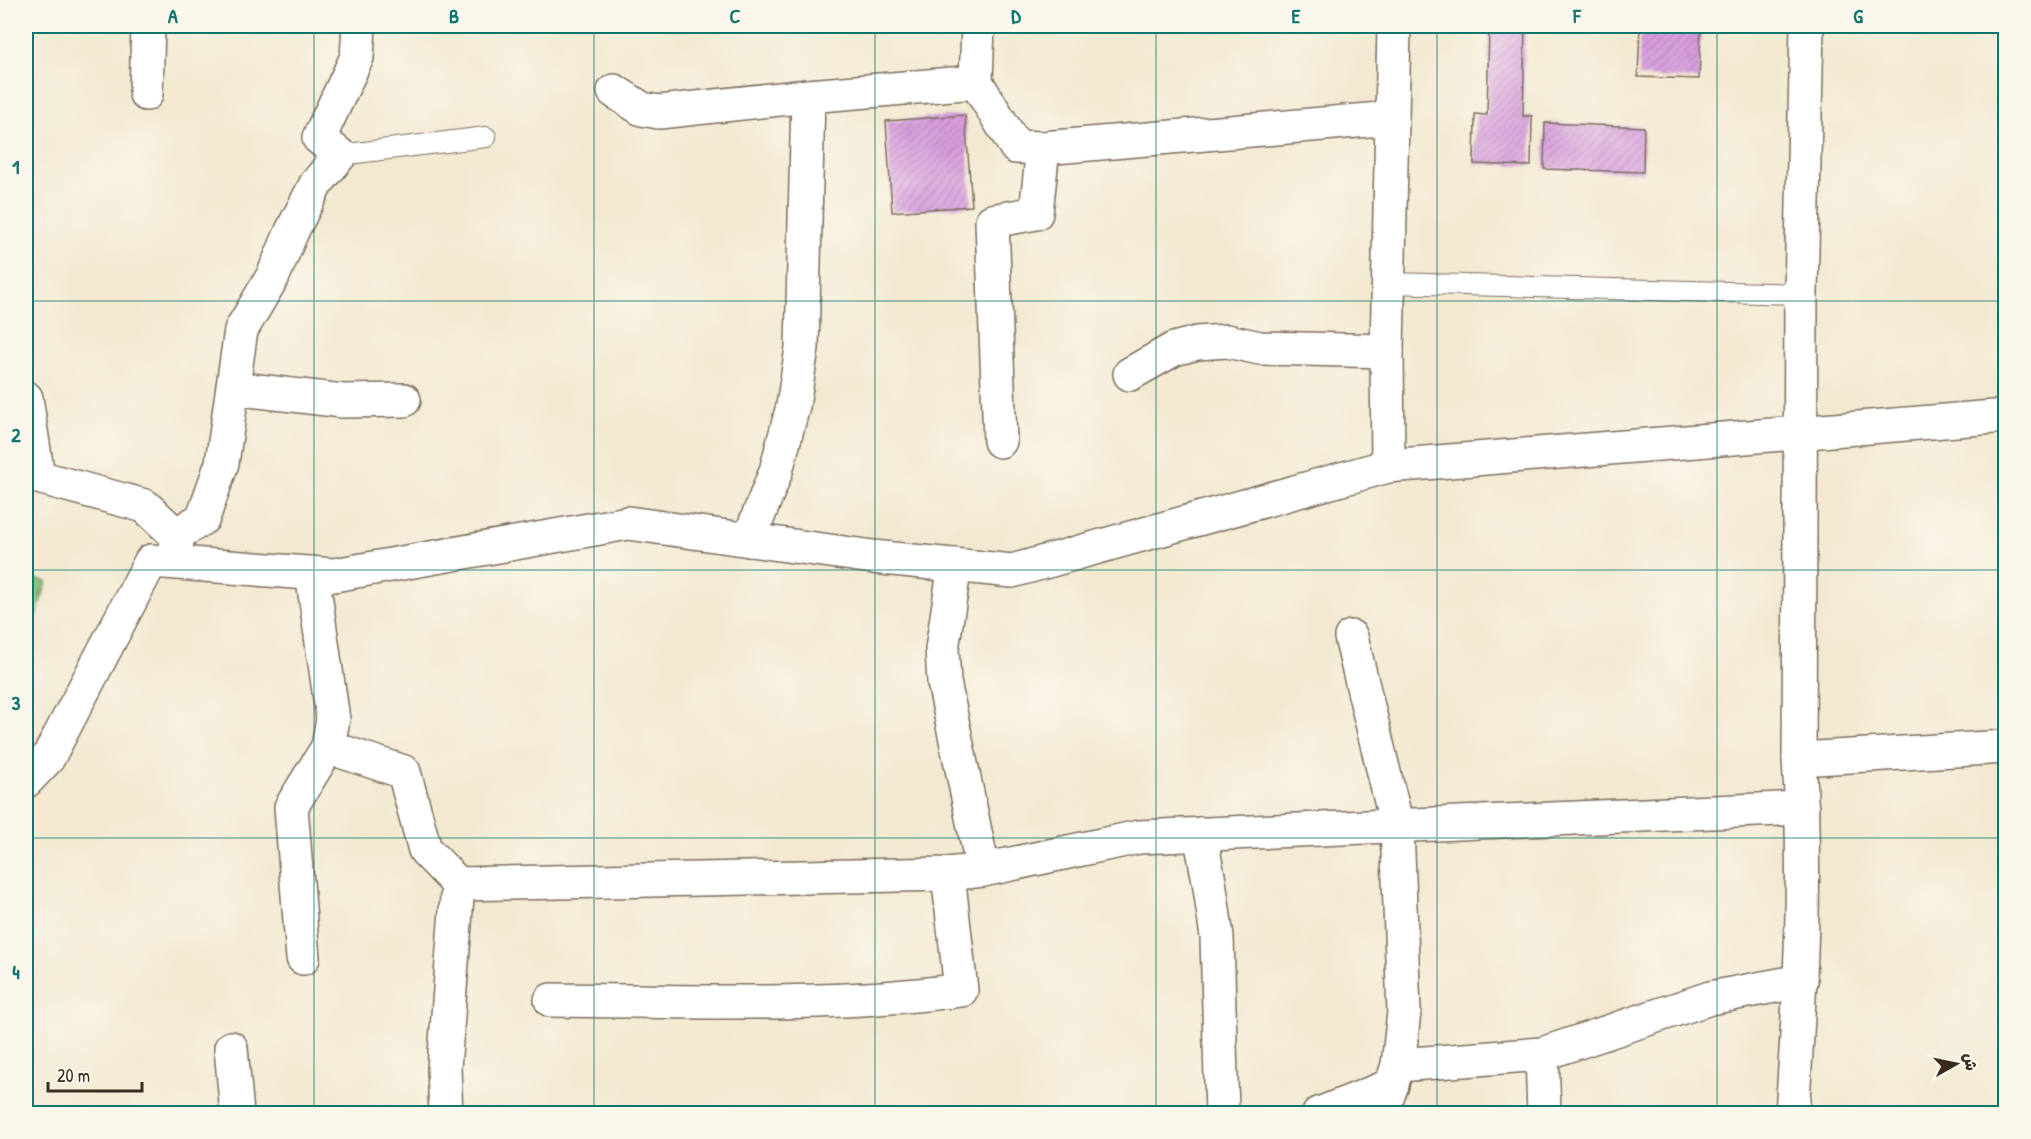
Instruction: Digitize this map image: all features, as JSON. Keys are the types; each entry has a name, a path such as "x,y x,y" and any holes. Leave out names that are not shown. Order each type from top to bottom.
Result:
{"street":[{"path":"146,94 148,26"},
{"path":"26,781 48,758 151,561 176,549 203,518 222,463 241,330 273,276 292,231 316,184 340,155 319,138 357,57 359,26"},
{"path":"978,26 976,82 1016,147 1043,148 1392,118"},
{"path":"1388,466 1387,351 1394,26"},
{"path":"1792,1113 1801,981 1802,808 1798,759 1801,294 1807,26"},
{"path":"614,91 642,109 659,112 808,96 976,82"},
{"path":"749,540 776,471 793,406 802,348 808,96"},
{"path":"1000,441 992,221 1036,213 1043,148"},
{"path":"1130,374 1174,349 1197,343 1227,341 1260,348 1387,351"},
{"path":"233,388 344,401 404,400"},
{"path":"26,398 38,477 145,506 176,549 312,573 334,574 628,523 749,540 1012,571 1388,466 2006,416"},
{"path":"955,565 942,649 944,682 983,870"},
{"path":"303,958 291,807 328,747 333,719 312,573"},
{"path":"1352,637 1397,826 1404,1011 1391,1088"},
{"path":"328,747 404,772 425,850 458,884 948,874 983,870 1139,837 1802,808"},
{"path":"1798,759 2006,747"},
{"path":"1200,834 1217,937 1222,1113"},
{"path":"551,1000 816,1002 902,998 960,990 948,874"},
{"path":"446,1113 444,1068 458,884"},
{"path":"1319,1113 1391,1088 1542,1054 1710,998 1801,981"},
{"path":"231,1048 237,1113"},
{"path":"1542,1054 1544,1113"}],"lane":[{"path":"340,155 486,137"},
{"path":"1388,283 1801,294"}],"green space":[{"path":"26,568 28,577 47,582 28,639 26,638"}],"building":[{"path":"1489,26 1525,26 1523,116 1532,116 1531,166 1474,164 1475,114 1487,115"},
{"path":"1640,26 1701,26 1699,79 1638,77"},
{"path":"965,115 972,206 892,212 886,121"},
{"path":"1545,123 1644,127 1643,172 1544,169"}]}
